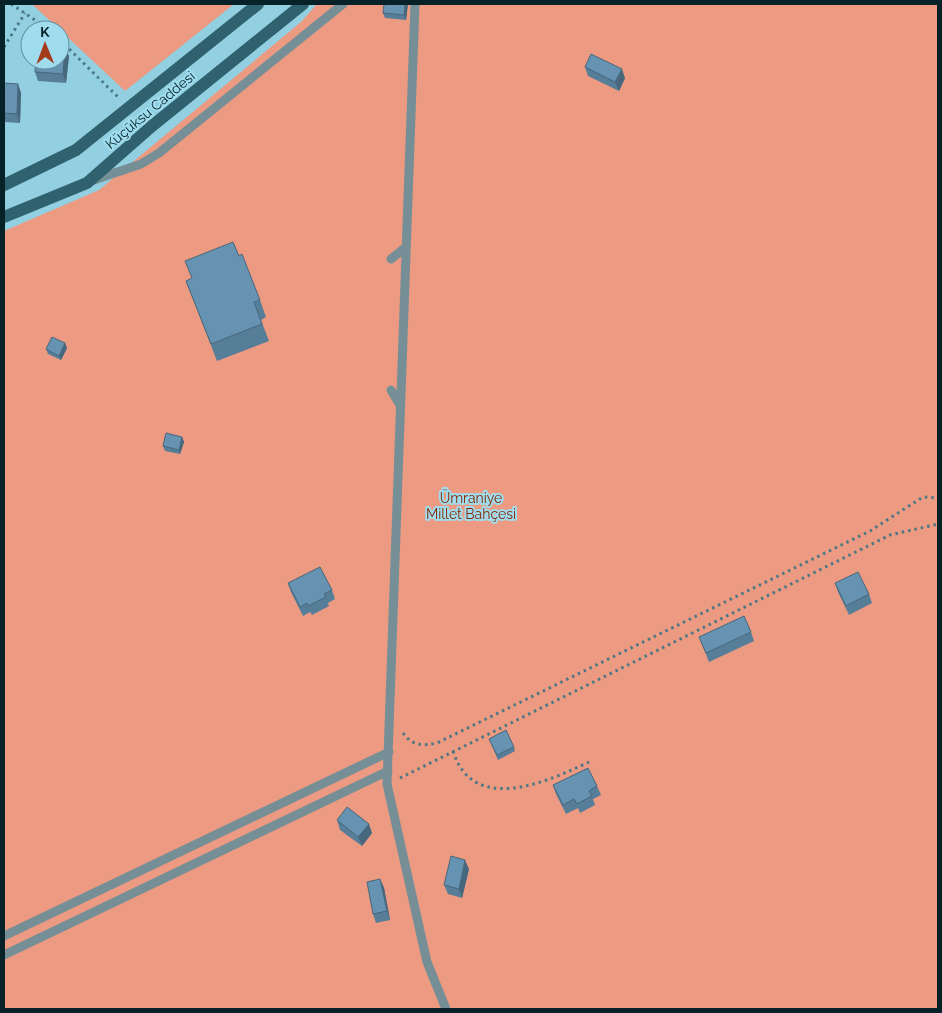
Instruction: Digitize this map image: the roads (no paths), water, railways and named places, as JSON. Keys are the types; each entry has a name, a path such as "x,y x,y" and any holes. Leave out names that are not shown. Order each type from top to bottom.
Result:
{"main road":[{"name":"Küçüksu Caddesi","path":"4,185 76,150 258,4"},
{"name":"Küçüksu Caddesi","path":"4,217 87,183 152,126 303,4"}],"lane":[{"path":"87,183 141,164 159,153 343,4"},
{"path":"415,4 389,752 392,772 387,784 427,962 446,1009"},
{"path":"391,258 406,247"},
{"path":"391,390 401,406"},
{"path":"4,936 389,752"},
{"path":"4,955 392,772"}],"park label":[{"name":"Ümraniye Millet Bahçesi","path":"471,506"}]}
